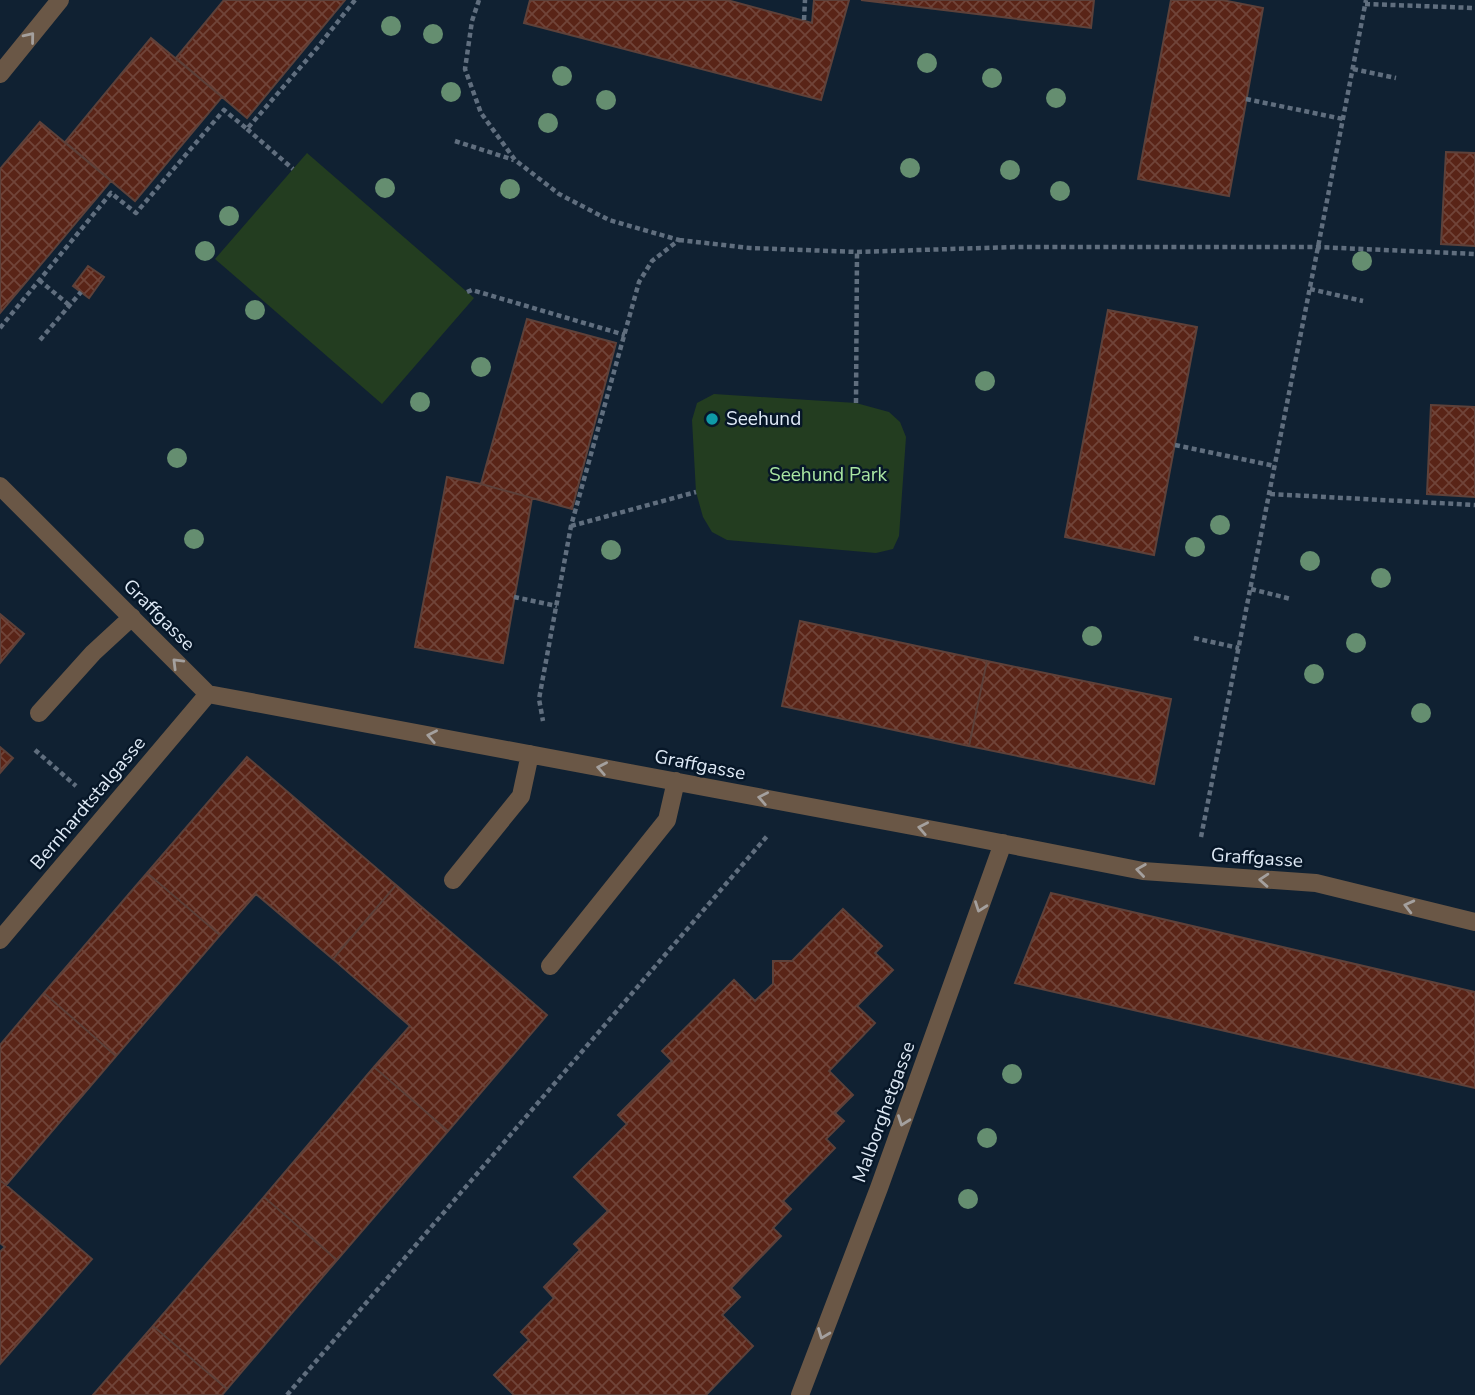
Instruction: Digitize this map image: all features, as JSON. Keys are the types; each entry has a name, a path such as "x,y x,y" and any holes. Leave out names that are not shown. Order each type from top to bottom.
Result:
{"street":[{"path":"0,74 60,0"},
{"name":"Graffgasse","path":"0,485 208,694 1143,870 1316,883 1475,922"},
{"path":"39,713 93,653 132,617"},
{"name":"Bernhardtstalgasse","path":"0,940 208,694"},
{"path":"453,880 521,796 530,754"},
{"path":"550,966 667,821 676,781"},
{"name":"Malborghetgasse","path":"800,1395 883,1176 1003,843"}],"path":[{"path":"247,129 355,0"},
{"path":"479,0 472,21 465,69 481,113 514,160 559,194 609,220 679,240 750,248 857,252 1014,247 1318,247 1475,254"},
{"path":"803,20 805,0"},
{"path":"1194,874 1366,2 1475,8"},
{"path":"317,48 324,52"},
{"path":"1353,69 1396,78"},
{"path":"1246,99 1343,119"},
{"path":"0,328 111,193 136,213 224,110 293,169"},
{"path":"455,141 514,160"},
{"path":"552,758 539,699 571,526 639,282 652,261 679,240"},
{"path":"856,403 857,252"},
{"path":"39,280 69,305"},
{"path":"1310,289 1363,301"},
{"path":"467,292 472,290 625,335"},
{"path":"40,340 80,292"},
{"path":"1175,444 1275,466"},
{"path":"571,526 696,492"},
{"path":"1269,494 1475,505"},
{"path":"1251,589 1291,599"},
{"path":"514,597 556,606"},
{"path":"1194,638 1239,648"},
{"path":"41,756 76,786"},
{"path":"288,1395 794,804"}],"green space":[{"path":"307,153 474,298 382,404 215,259"},
{"name":"Seehund Park","path":"714,394 856,403 889,412 900,422 906,437 899,536 893,549 876,553 727,540 712,532 703,517 696,492 692,420 697,403"}],"building":[{"path":"224,0 345,0 247,118 176,58"},
{"path":"530,0 727,0 812,23 814,0 849,0 821,100 524,23"},
{"path":"861,0 1094,0 1091,28"},
{"path":"1171,0 1222,0 1263,8 1229,196 1138,179"},
{"path":"151,38 222,97 135,201 65,142"},
{"path":"40,122 111,181 0,313 0,169"},
{"path":"1446,152 1475,153 1475,246 1441,244"},
{"path":"88,266 104,277 89,298 73,286"},
{"path":"1108,310 1197,327 1154,555 1065,537"},
{"path":"527,319 616,343 572,509 481,484"},
{"path":"1431,405 1475,407 1475,497 1427,494"},
{"path":"447,477 532,498 503,663 415,647"},
{"path":"0,614 24,634 0,663"},
{"path":"800,621 987,661 969,746 782,706"},
{"path":"987,661 1171,699 1154,784 969,746"},
{"path":"0,747 13,758 0,773"},
{"path":"247,757 396,885 333,959 256,894 220,935 147,873"},
{"path":"147,873 220,935 116,1056 44,993"},
{"path":"396,885 547,1015 448,1131 374,1067 410,1026 333,959"},
{"path":"1051,893 1475,992 1475,1088 1015,983"},
{"path":"843,909 882,946 875,953 893,970 857,1006 875,1023 829,1071 853,1095 835,1113 844,1121 826,1139 835,1148 783,1201 791,1209 773,1228 781,1236 731,1288 740,1297 722,1315 753,1346 706,1395 514,1395 494,1375 529,1340 521,1332 554,1298 544,1287 580,1250 574,1244 608,1211 574,1177 627,1124 618,1115 672,1061 662,1051 734,980 755,1001 773,984 773,961 792,961"},
{"path":"44,993 116,1056 6,1185 0,1180 0,1045"},
{"path":"374,1067 448,1131 337,1260 264,1197"},
{"path":"0,1180 92,1259 0,1364 0,1252 5,1247 0,1243"},
{"path":"264,1197 337,1260 227,1389 153,1326"},
{"path":"153,1326 227,1389 222,1395 93,1395"}],"place":[{"name":"Seehund","path":"712,419"}]}
